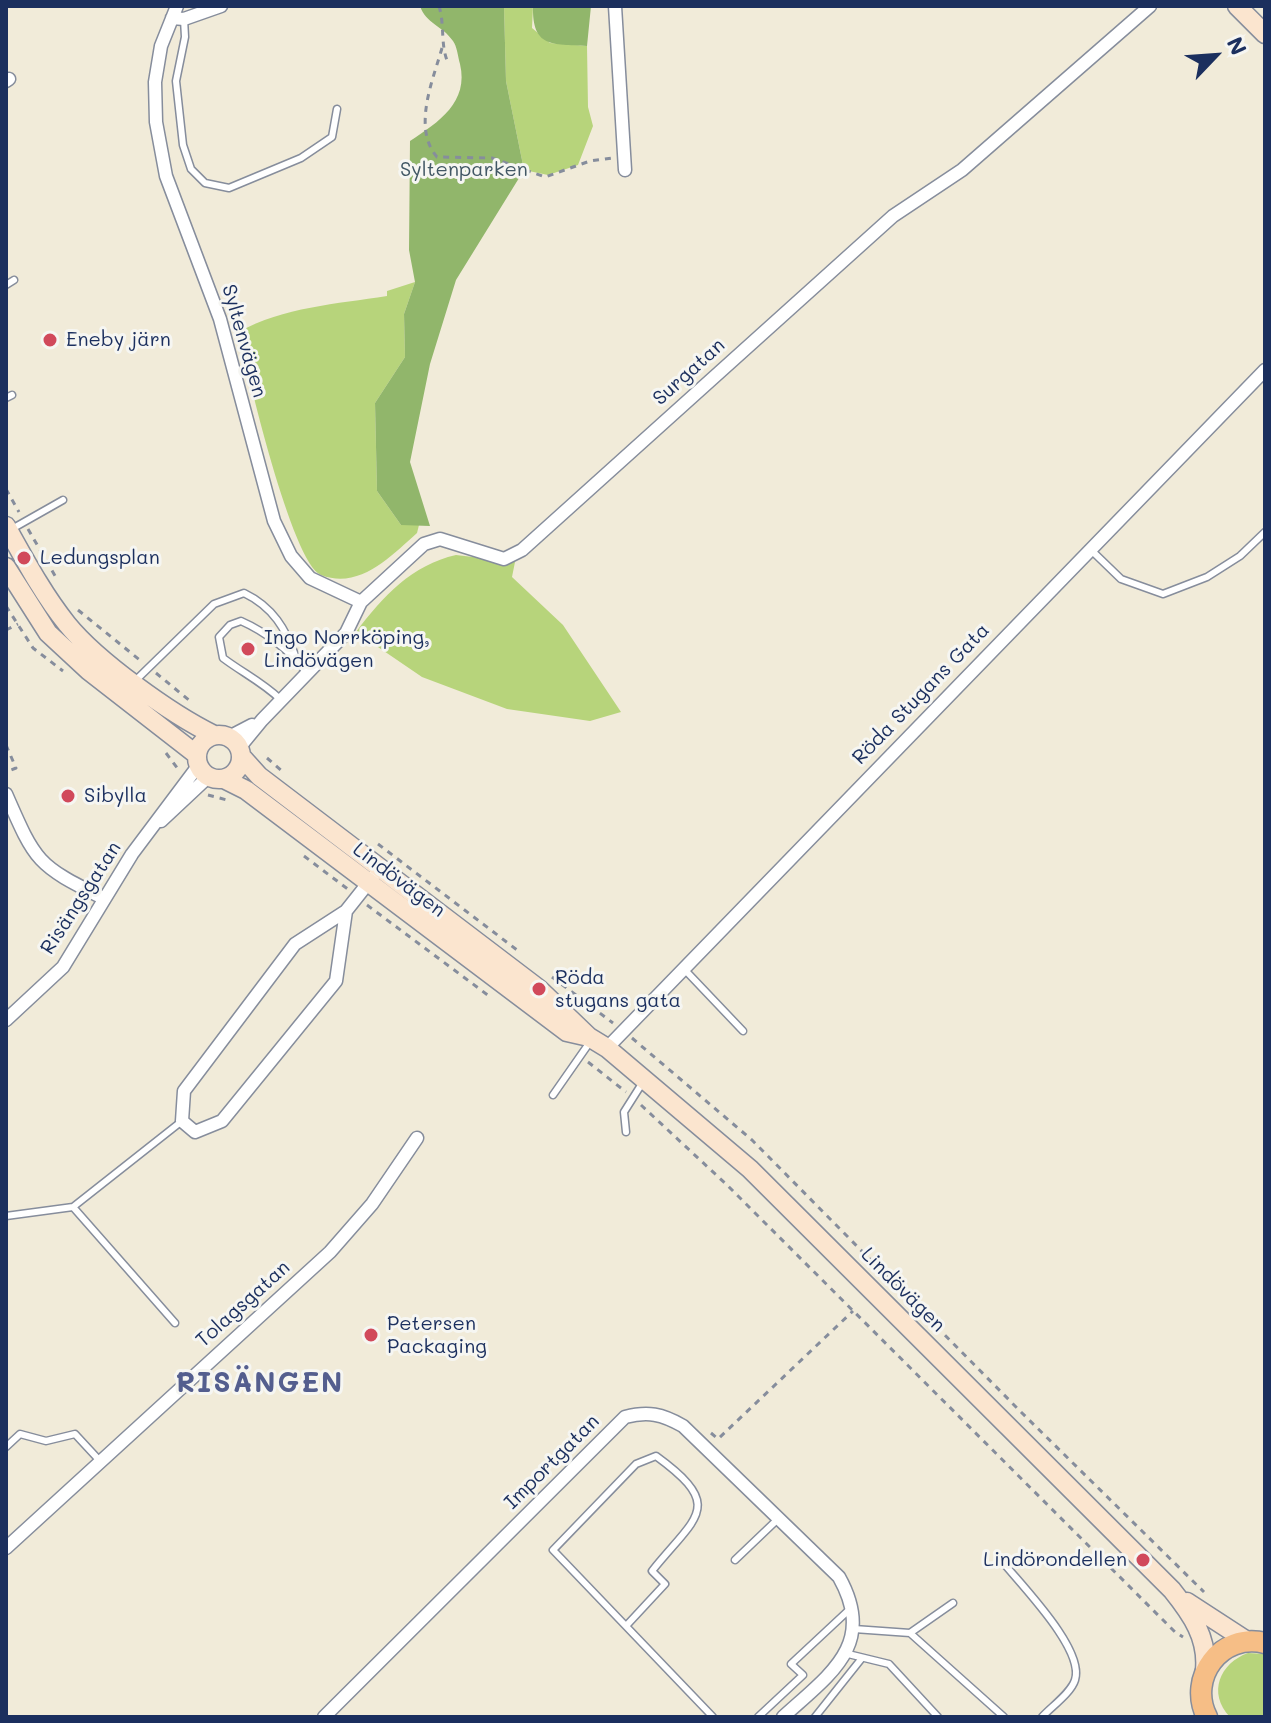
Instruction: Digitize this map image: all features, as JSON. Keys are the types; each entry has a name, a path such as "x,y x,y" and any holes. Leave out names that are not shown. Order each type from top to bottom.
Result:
{"main road":[{"path":"1237,6 1263,29"},
{"name":"Lindövägen","path":"11,528 51,604 70,628 183,718 231,744 259,776 539,989 596,1042 750,1169 1172,1590 1207,1617 1256,1642"},
{"name":"Lindövägen","path":"6,567 33,615 48,633 207,769 246,790 567,1032 596,1042"},
{"path":"201,743 231,744 237,771 207,769 201,743"},
{"name":"Lindövägen","path":"1172,1590 1200,1633 1206,1655 1205,1670"},
{"path":"1196,1717 1205,1670 1216,1656 1230,1646 1256,1642"},
{"path":"1200,1696 1207,1717"}],"street":[{"path":"178,14 221,6"},
{"path":"615,6 625,164"},
{"name":"Surgatan","path":"231,744 262,720 308,675 346,633 361,602 424,544 440,539 504,559 522,550 893,216 962,170 1150,6"},
{"name":"Syltenvägen","path":"178,14 161,46 155,82 156,122 166,176 220,319 274,521 291,556 310,578 361,602"},
{"name":"Röda Stugans Gata","path":"596,1042 685,970 1265,370"},
{"name":"Risängsgatan","path":"6,1020 63,967 103,898 153,828 207,769"},
{"path":"6,794 33,855 49,871 103,898"},
{"path":"346,911 336,981 222,1121 195,1132 182,1121 184,1091 295,944 346,911 380,868"},
{"name":"Tolagsgatan","path":"6,1548 330,1252 372,1204 417,1138"},
{"name":"Importgatan","path":"324,1717 625,1417 644,1413 665,1415 683,1426 839,1577 853,1607 854,1629 844,1653 830,1674 783,1717"}],"lane":[{"path":"178,14 185,37 176,81 183,145 191,169 205,183 229,188 301,158 332,137 337,109"},
{"path":"6,285 14,280"},
{"path":"11,528 63,500"},
{"path":"1090,549 1121,579 1163,594 1207,577 1240,556 1265,532"},
{"path":"122,697 214,604 244,593 260,601 286,630 296,658 308,675"},
{"path":"282,701 261,680 248,677 223,658 218,648 219,637 230,625 241,621 296,658"},
{"path":"685,970 743,1031"},
{"path":"553,1095 578,1055 596,1042"},
{"path":"626,1132 624,1112 644,1080"},
{"path":"6,1216 73,1207 182,1121"},
{"path":"73,1207 175,1323"},
{"path":"6,1447 20,1434 46,1441 75,1434 101,1462"},
{"path":"626,1626 665,1584 652,1571 698,1515 698,1497 683,1476 656,1456 636,1464 553,1550 713,1717"},
{"path":"735,1560 779,1518"},
{"path":"1001,1560 1071,1648 1077,1667 1075,1682 1042,1717"},
{"path":"910,1633 953,1603"},
{"path":"758,1717 803,1675 791,1664 853,1607"},
{"path":"854,1629 910,1633 1004,1717"},
{"path":"844,1653 889,1664 938,1717"},
{"path":"815,1717 862,1658"}],"path":[{"path":"439,6 443,23 442,48 425,118 426,131 437,157 492,158 545,177 590,161 625,164"},
{"path":"442,48 448,63"},
{"path":"6,489 11,528 58,582"},
{"path":"6,606 16,625"},
{"path":"6,745 16,768 6,772"},
{"path":"709,1430 718,1439 853,1311"}],"green space":[{"name":"Syltenparken","path":"420,6 504,6 506,81 524,170 456,280 430,364 410,462 430,526 401,525 377,491 375,403 405,357 404,314 415,282 409,250 410,141 449,110 456,100 462,77 454,43 426,17"},
{"path":"504,6 533,6 532,28 550,43 587,46 588,107 593,126 578,165 548,175 524,170 506,81"},
{"path":"533,6 591,6 587,46 554,44 540,37"},
{"path":"415,282 404,314 405,357 375,403 377,491 401,525 419,525 417,533 385,560 362,574 349,578 321,575 309,563 284,503 260,422 239,332 292,312 387,296 387,291"},
{"path":"456,555 515,562 512,577 563,625 621,712 590,721 507,709 422,677 356,632 377,606 412,574"},
{"path":"1248,1653 1265,1654 1265,1717 1230,1717 1219,1698 1220,1680 1230,1664"}],"place":[{"name":"Eneby järn","path":"50,340"},
{"name":"Ledungsplan","path":"24,558"},
{"name":"Ingo Norrköping, Lindövägen","path":"248,649"},
{"name":"Sibylla","path":"68,796"},
{"name":"Röda stugans gata","path":"539,989"},
{"name":"Petersen Packaging","path":"371,1335"},
{"name":"Lindörondellen","path":"1143,1560"}],"district":[{"name":"RISÄNGEN","path":"260,1383"}]}
